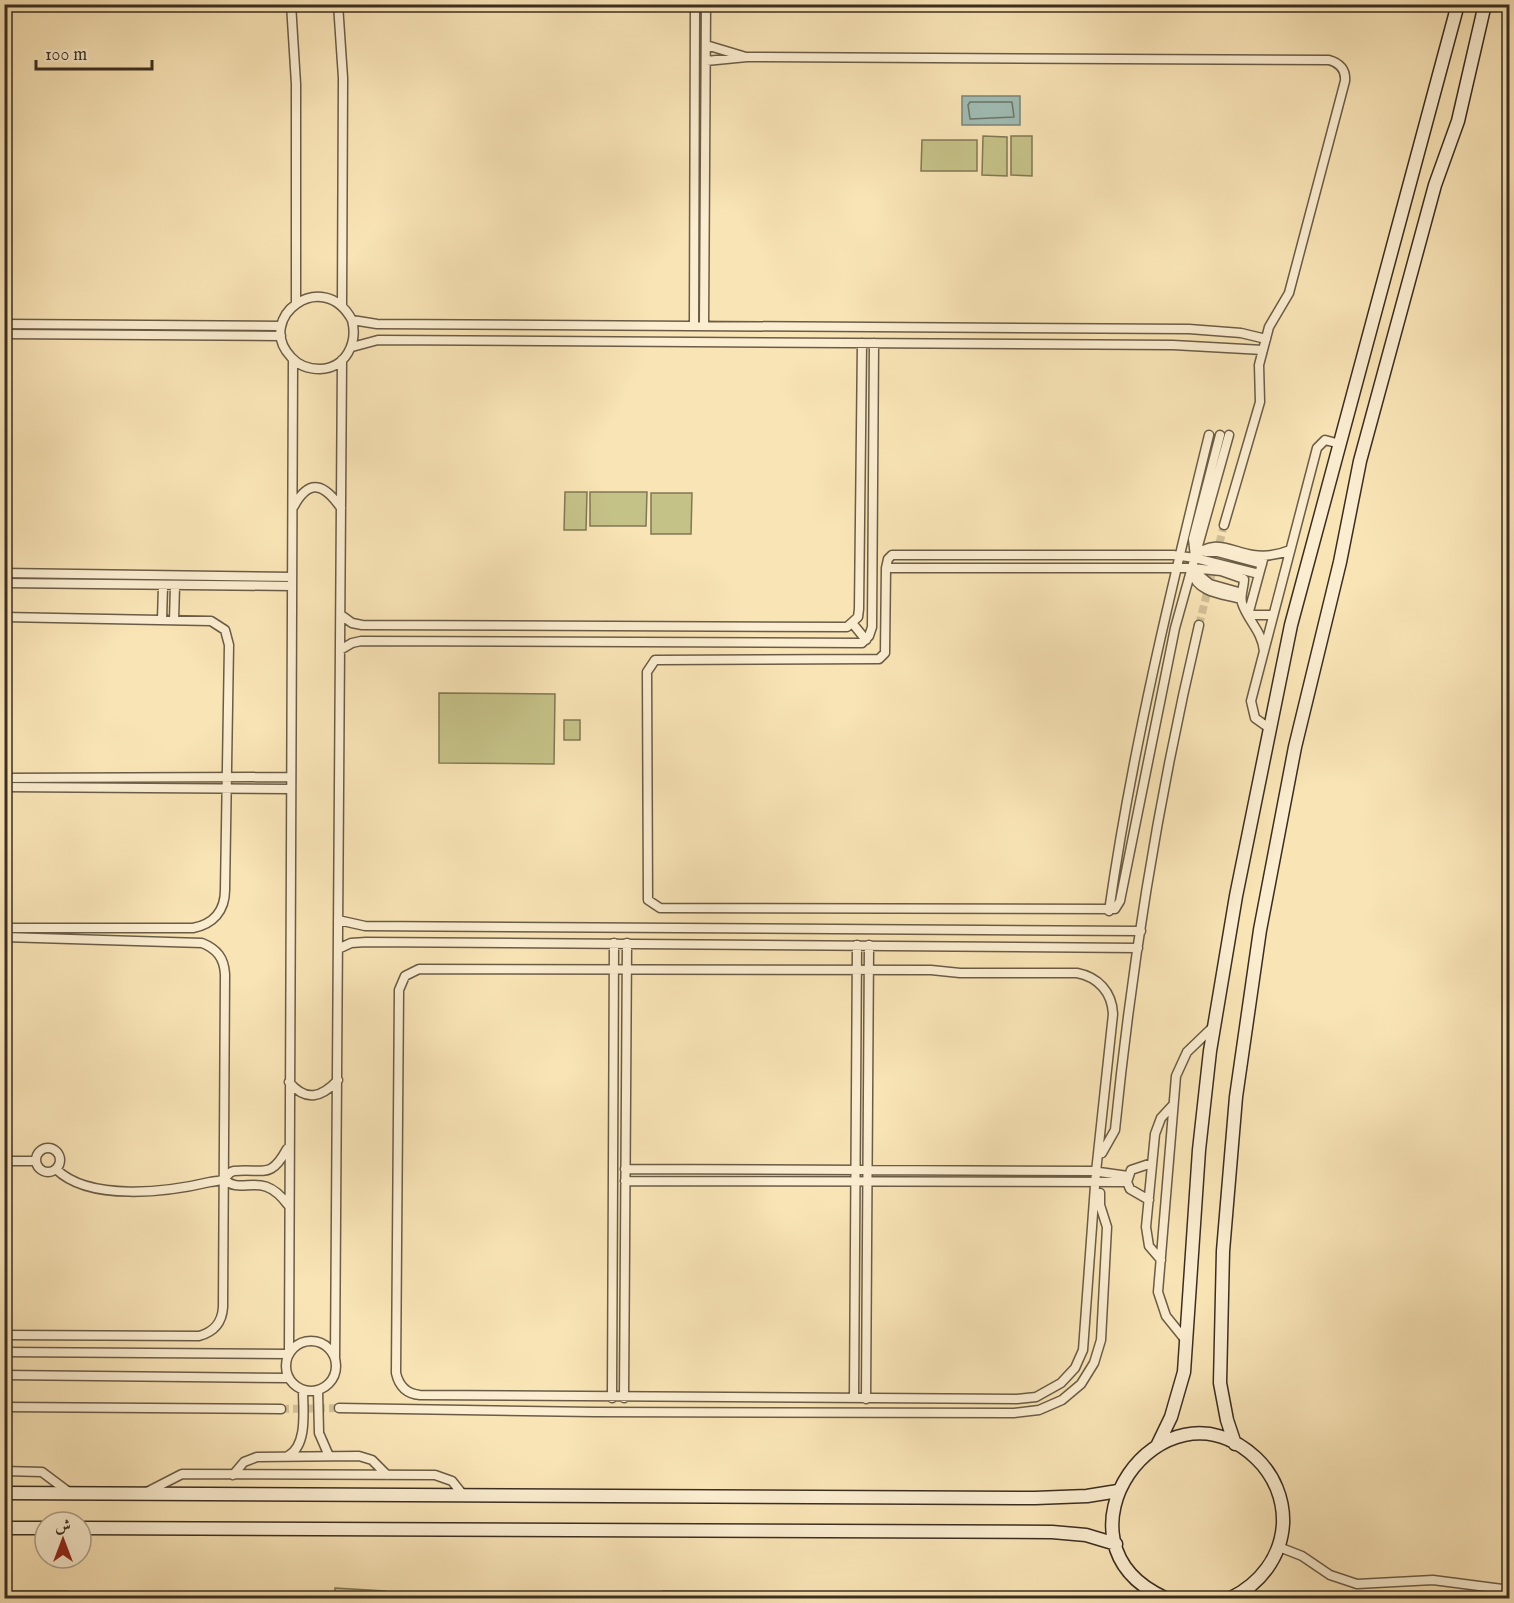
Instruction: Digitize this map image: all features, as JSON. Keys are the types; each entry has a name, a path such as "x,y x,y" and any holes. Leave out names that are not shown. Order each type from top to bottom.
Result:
{"main road":[{"path":"1157,1446 1176,1402 1188,1343 1199,1150 1213,1027 1269,728 1291,625 1458,4"},
{"path":"1235,1444 1227,1420 1220,1383 1222,1275 1231,1148 1258,940 1295,747 1340,561 1360,461 1435,185 1458,121 1485,4"},
{"path":"1165,1599 1137,1580 1124,1563 1116,1544 1112,1517 1118,1491 1133,1465 1157,1446 1176,1438 1196,1436 1216,1437 1235,1444 1260,1462 1276,1487 1283,1517 1279,1547 1270,1566 1257,1582 1231,1599"},
{"path":"4,1493 1035,1498 1088,1496 1118,1491"},
{"path":"4,1528 33,1528"},
{"path":"93,1528 1043,1532 1086,1535 1116,1544"}],"street":[{"path":"291,4 296,84 296,303"},
{"path":"339,4 343,78 342,305"},
{"path":"694,326 695,4"},
{"path":"704,326 706,4"},
{"path":"706,45 747,57"},
{"path":"706,61 747,57 1329,60 1338,64 1344,71 1344,81 1289,293 1273,317 1263,350 1259,370 1260,402 1224,525"},
{"path":"320,296 342,305 352,320 354,338 352,347 342,360 323,369 312,369 293,360 287,353 281,331 289,309 307,297 320,296"},
{"path":"352,320 377,324 1203,330 1241,333 1266,339"},
{"path":"4,324 281,331"},
{"path":"486,325 486,341"},
{"path":"803,327 803,343"},
{"path":"971,328 971,344"},
{"path":"1203,330 1203,346"},
{"path":"4,334 281,331"},
{"path":"352,347 378,340 1203,346 1263,350"},
{"path":"341,615 352,623 362,625 841,628 853,624 859,609 862,343"},
{"path":"340,650 356,641 858,644 866,640 872,627 874,343"},
{"path":"293,360 289,1354 285,1366 289,1378 303,1390 318,1390 333,1378 335,1359 342,360"},
{"path":"1109,911 1120,835 1150,680 1209,435"},
{"path":"1225,435 1195,558 1173,639 1119,904 1109,911 660,908 648,900 647,672 650,663 661,659 879,659 885,653 886,568 888,559 895,555 1180,556 1195,558 1259,574"},
{"path":"1269,728 1255,718 1251,704 1264,651 1318,445 1325,440 1340,444"},
{"path":"293,509 305,490 316,487 327,491 341,508"},
{"path":"1195,558 1207,548 1216,546 1263,560 1290,550"},
{"path":"1248,615 1263,560"},
{"path":"886,568 1211,569 1241,576 1244,581 1242,596 1248,615 1259,630 1264,651"},
{"path":"1192,568 1193,577 1200,587 1242,596"},
{"path":"4,573 292,582"},
{"path":"4,583 175,586 292,582"},
{"path":"162,620 163,586"},
{"path":"174,620 175,586"},
{"path":"1171,592 1184,597"},
{"path":"1248,615 1274,615"},
{"path":"4,617 212,621 221,626 227,634 225,898 219,912 208,923 193,928 4,928"},
{"path":"853,624 866,640"},
{"path":"339,1408 659,1413 1014,1413 1039,1410 1062,1400 1076,1388 1088,1374 1098,1351 1107,1227 1100,1205 1098,1177 1103,1147 1115,1130 1138,948 1180,705 1198,625"},
{"path":"449,642 450,626"},
{"path":"815,628 815,644"},
{"path":"4,778 291,777"},
{"path":"4,787 291,789"},
{"path":"1120,835 1133,839"},
{"path":"338,921 365,926 1141,931"},
{"path":"487,927 487,943"},
{"path":"727,928 728,944"},
{"path":"1006,930 1007,946"},
{"path":"4,937 194,941 210,946 225,966 223,1307 220,1321 212,1331 192,1336 4,1335"},
{"path":"338,949 361,942 1138,948"},
{"path":"612,1398 614,943"},
{"path":"624,1398 627,943"},
{"path":"854,1398 857,945"},
{"path":"866,1399 869,945"},
{"path":"419,969 627,970 1071,973 1083,974 1099,982 1110,996 1113,1014 1085,1344 1078,1362 1062,1383 1045,1394 1026,1399 416,1395 401,1386 396,1373 399,990 401,981 410,972 419,969"},
{"path":"1188,1343 1166,1316 1158,1292 1173,1105 1180,1065 1193,1045 1213,1027"},
{"path":"289,1082 301,1094 311,1097 322,1095 338,1080"},
{"path":"1161,1260 1147,1240 1149,1200 1156,1128 1164,1113 1173,1105"},
{"path":"36,1161 43,1171 56,1169 75,1183 99,1190 169,1189 224,1179 232,1172 274,1169 289,1146"},
{"path":"36,1161 43,1149 54,1149 60,1159 56,1169"},
{"path":"4,1161 36,1161"},
{"path":"1149,1200 1132,1191 1128,1179 1132,1169 1152,1163"},
{"path":"625,1169 856,1170 1128,1179"},
{"path":"256,1172 254,1180 256,1185"},
{"path":"625,1181 868,1183 1098,1177"},
{"path":"224,1179 233,1185 273,1188 288,1206"},
{"path":"612,1304 624,1304"},
{"path":"4,1352 289,1354 300,1343 314,1341 327,1346 335,1359"},
{"path":"4,1375 289,1378"},
{"path":"286,1457 296,1449 302,1433 303,1390"},
{"path":"318,1390 319,1433 329,1456"},
{"path":"4,1407 281,1409"},
{"path":"302,1433 319,1433"},
{"path":"233,1474 252,1458 329,1456 366,1458 387,1475"},
{"path":"4,1470 42,1472 70,1494"},
{"path":"144,1494 178,1475 233,1474 441,1476 452,1481 464,1496"},
{"path":"1279,1547 1302,1556 1330,1575 1357,1584 1433,1580 1509,1590"}],"shaded area":[{"path":"983,136 1007,137 1007,176 982,175"},
{"path":"1011,136 1032,136 1032,176 1011,175"},
{"path":"922,140 977,140 977,171 921,171"},
{"path":"565,492 587,492 586,530 564,530"},
{"path":"590,492 647,492 646,526 590,526"},
{"path":"651,493 692,493 691,534 651,534"},
{"path":"439,693 555,694 554,764 439,763"},
{"path":"564,720 580,720 580,740 564,740"},
{"path":"335,1588 385,1591 385,1598 335,1598"},
{"path":"5,1591 67,1591 67,1598 5,1598"},
{"path":"663,1591 746,1592 746,1598 663,1598"}],"water":[{"path":"962,96 1020,96 1020,125 962,125"}],"tunnel":[{"path":"1199,625 1224,525"},
{"path":"281,1409 339,1408"}]}
